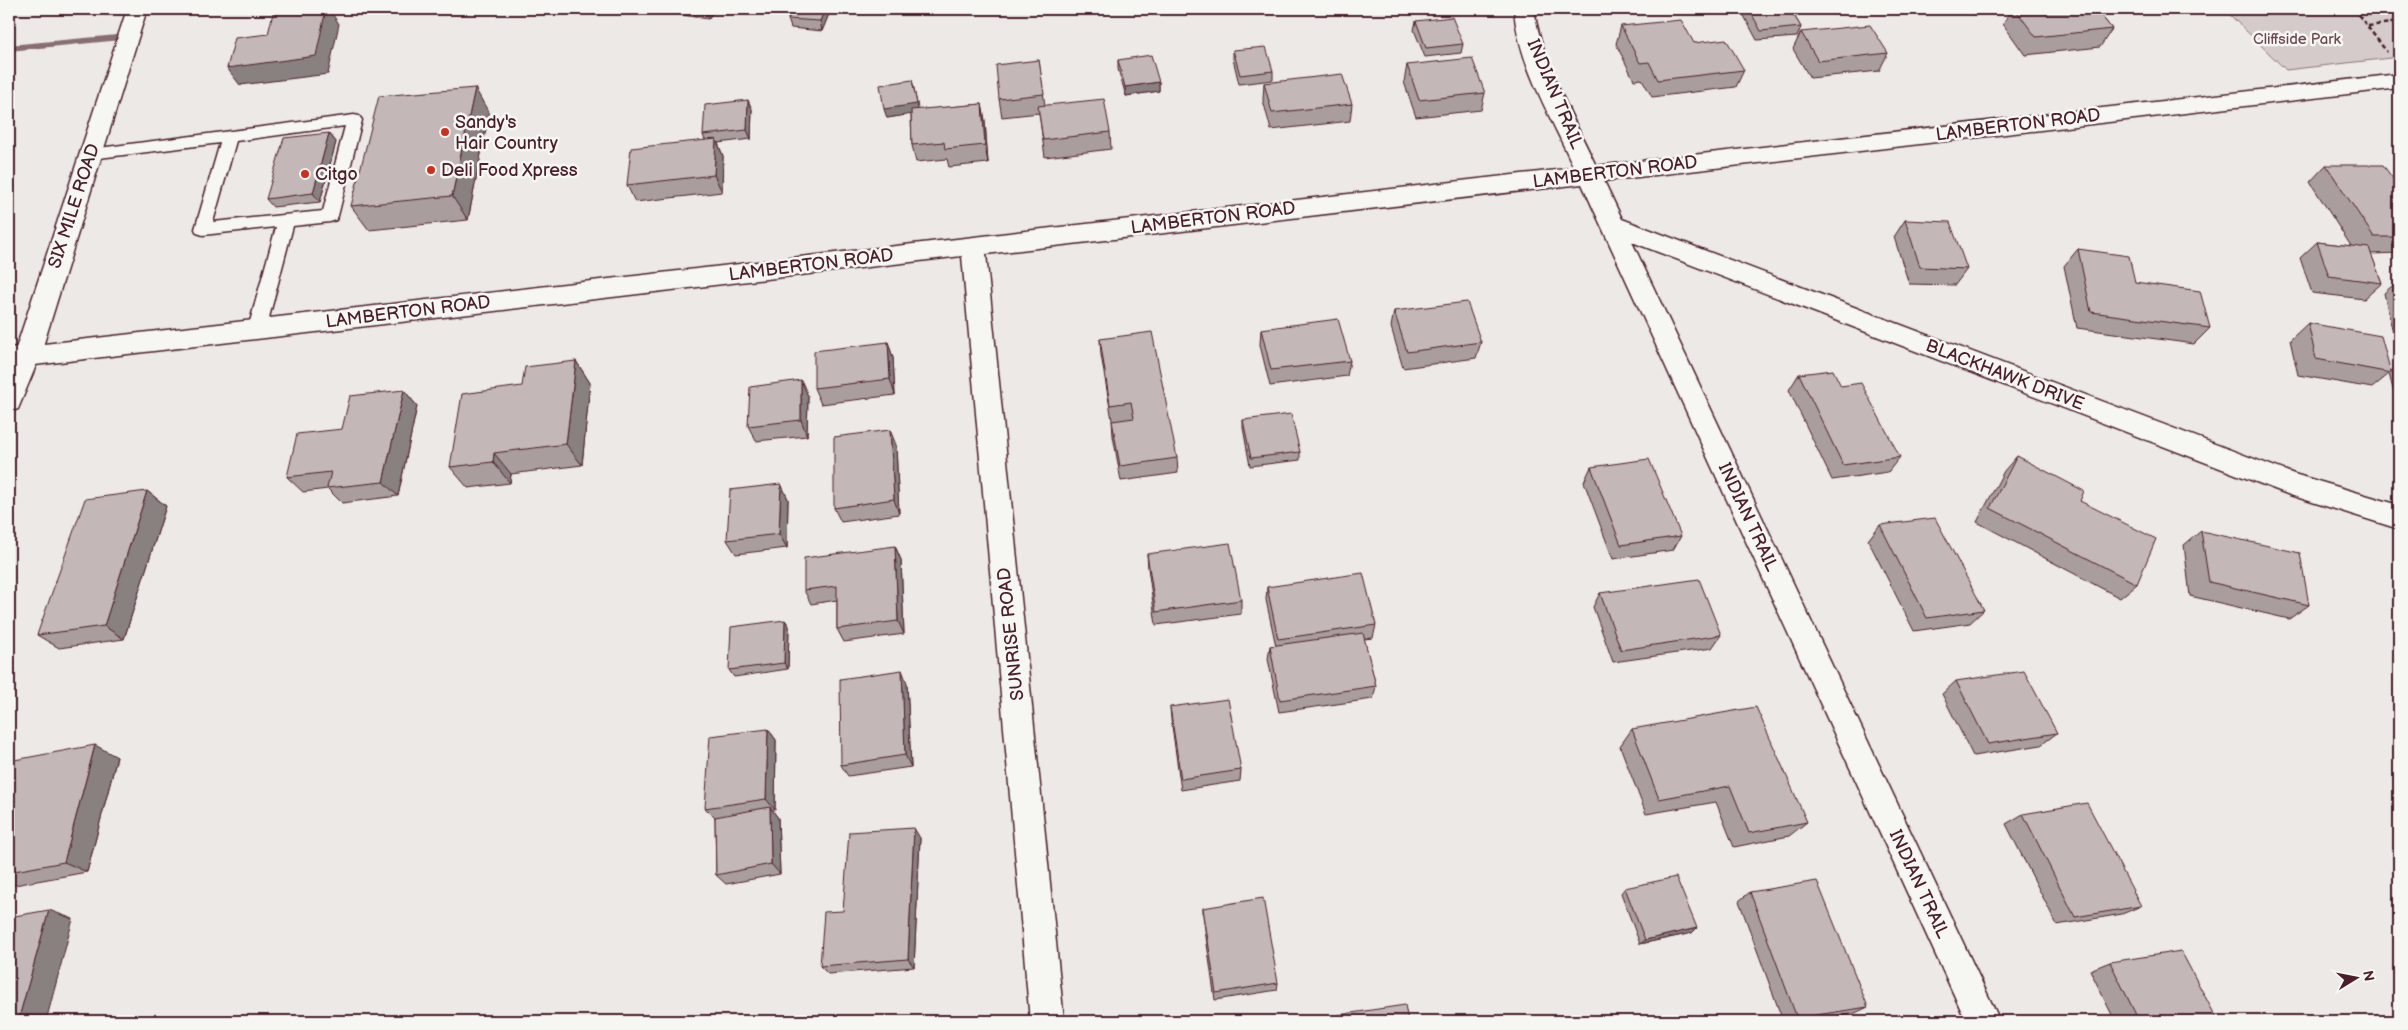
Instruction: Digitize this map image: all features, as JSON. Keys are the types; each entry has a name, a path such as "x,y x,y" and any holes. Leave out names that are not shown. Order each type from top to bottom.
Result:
{"street":[{"name":"SIX MILE ROAD","path":"9,402 18,357 91,154 137,9"},
{"name":"INDIAN TRAIL","path":"1524,9 1524,19 1536,56 1612,224 1983,1021"},
{"name":"LAMBERTON ROAD","path":"18,357 1590,175 2398,84"},
{"name":"BLACKHAWK DRIVE","path":"1612,224 2290,484 2399,517"},
{"name":"SUNRISE ROAD","path":"973,246 1045,987 1046,1021"}],"lane":[{"path":"91,154 229,136 354,120 330,216 203,229 229,136"},
{"path":"257,329 286,220"}],"path":[{"path":"2354,9 2389,55"},
{"path":"2367,26 2399,22"}],"green space":[{"name":"Cliffside Park","path":"2224,9 2399,9 2399,57 2286,70"}],"building":[{"path":"326,9 316,56 227,68 235,38 268,34 273,13"},
{"path":"793,9 825,9 820,21 788,19"},
{"path":"1749,9 1790,9 1801,27 1761,31"},
{"path":"2015,9 2096,9 2112,29 2036,37"},
{"path":"1452,17 1463,44 1426,48 1416,21"},
{"path":"1681,20 1694,43 1726,39 1744,70 1658,80 1649,62 1640,63 1621,26"},
{"path":"1870,25 1888,53 1818,61 1801,32"},
{"path":"1266,47 1273,71 1240,75 1233,50"},
{"path":"1151,55 1159,82 1125,87 1118,60"},
{"path":"1472,58 1485,93 1419,100 1407,65"},
{"path":"1039,60 1044,94 999,99 996,65"},
{"path":"1342,74 1352,104 1272,113 1264,83"},
{"path":"912,80 917,104 884,109 880,85"},
{"path":"475,88 452,196 351,206 379,96"},
{"path":"1104,99 1110,132 1043,140 1038,106"},
{"path":"748,100 747,130 703,135 705,105"},
{"path":"982,104 985,145 945,149 944,142 912,145 911,110"},
{"name":"Citgo","path":"329,133 313,193 266,199 284,138"},
{"path":"716,139 714,175 627,185 631,148"},
{"path":"2326,165 2383,165 2399,187 2399,237 2374,237"},
{"path":"1905,220 1950,222 1967,269 1920,267"},
{"path":"2317,242 2369,248 2382,283 2329,276"},
{"path":"2078,249 2129,256 2135,282 2200,291 2210,328 2091,312"},
{"path":"1467,302 1481,342 1407,352 1394,311"},
{"path":"1338,319 1350,361 1271,370 1261,329"},
{"path":"2308,323 2381,336 2391,373 2316,359"},
{"path":"1152,332 1177,458 1120,466 1112,421 1134,418 1131,402 1110,405 1100,339"},
{"path":"888,342 890,379 814,388 814,351"},
{"path":"576,361 566,444 494,453 493,462 450,467 462,394 522,386 525,367"},
{"path":"1833,370 1841,386 1861,383 1900,457 1843,465 1799,374"},
{"path":"801,380 801,420 748,426 750,387"},
{"path":"404,390 383,482 327,488 331,472 287,477 297,434 342,429 350,396"},
{"path":"1291,414 1300,452 1251,458 1243,420"},
{"path":"890,430 894,499 834,508 834,437"},
{"path":"2017,456 2084,491 2080,501 2156,539 2137,584 1990,508"},
{"path":"1649,459 1681,536 1621,545 1591,467"},
{"path":"781,484 779,534 727,540 730,490"},
{"path":"147,491 104,626 37,635 85,499"},
{"path":"1935,518 1984,610 1927,618 1880,525"},
{"path":"2201,531 2300,553 2309,605 2209,582"},
{"path":"1230,543 1241,600 1156,612 1147,554"},
{"path":"895,546 898,621 837,629 837,586 804,590 804,558"},
{"path":"1363,573 1376,625 1278,639 1267,587"},
{"path":"1699,579 1721,635 1621,650 1600,593"},
{"path":"785,620 784,663 729,670 731,627"},
{"path":"1363,633 1376,686 1280,700 1270,646"},
{"path":"902,670 905,755 841,765 840,679"},
{"path":"2024,671 2057,733 1988,744 1956,681"},
{"path":"1228,699 1241,770 1181,779 1170,707"},
{"path":"1756,707 1807,822 1749,833 1730,786 1659,799 1632,729"},
{"path":"768,729 766,799 705,808 710,736"},
{"path":"95,745 64,862 9,872 9,761"},
{"path":"2087,803 2141,906 2075,917 2023,814"},
{"path":"770,807 771,864 716,875 715,817"},
{"path":"914,828 908,959 820,966 824,912 843,911 849,832"},
{"path":"1676,877 1697,928 1645,940 1625,888"},
{"path":"1817,881 1868,1007 1797,1018 1750,892"},
{"path":"1263,898 1278,983 1216,993 1203,908"},
{"path":"49,910 18,1021 9,1021 9,917"},
{"path":"2181,951 2218,1021 2139,1021 2110,962"},
{"path":"1405,1005 1408,1021 1339,1021 1338,1015"}],"waterway":[{"path":"9,48 128,37"}],"place":[{"name":"Sandy's Hair Country","path":"445,132"},
{"name":"Deli Food Xpress","path":"431,170"},
{"name":"Citgo","path":"305,174"}]}
